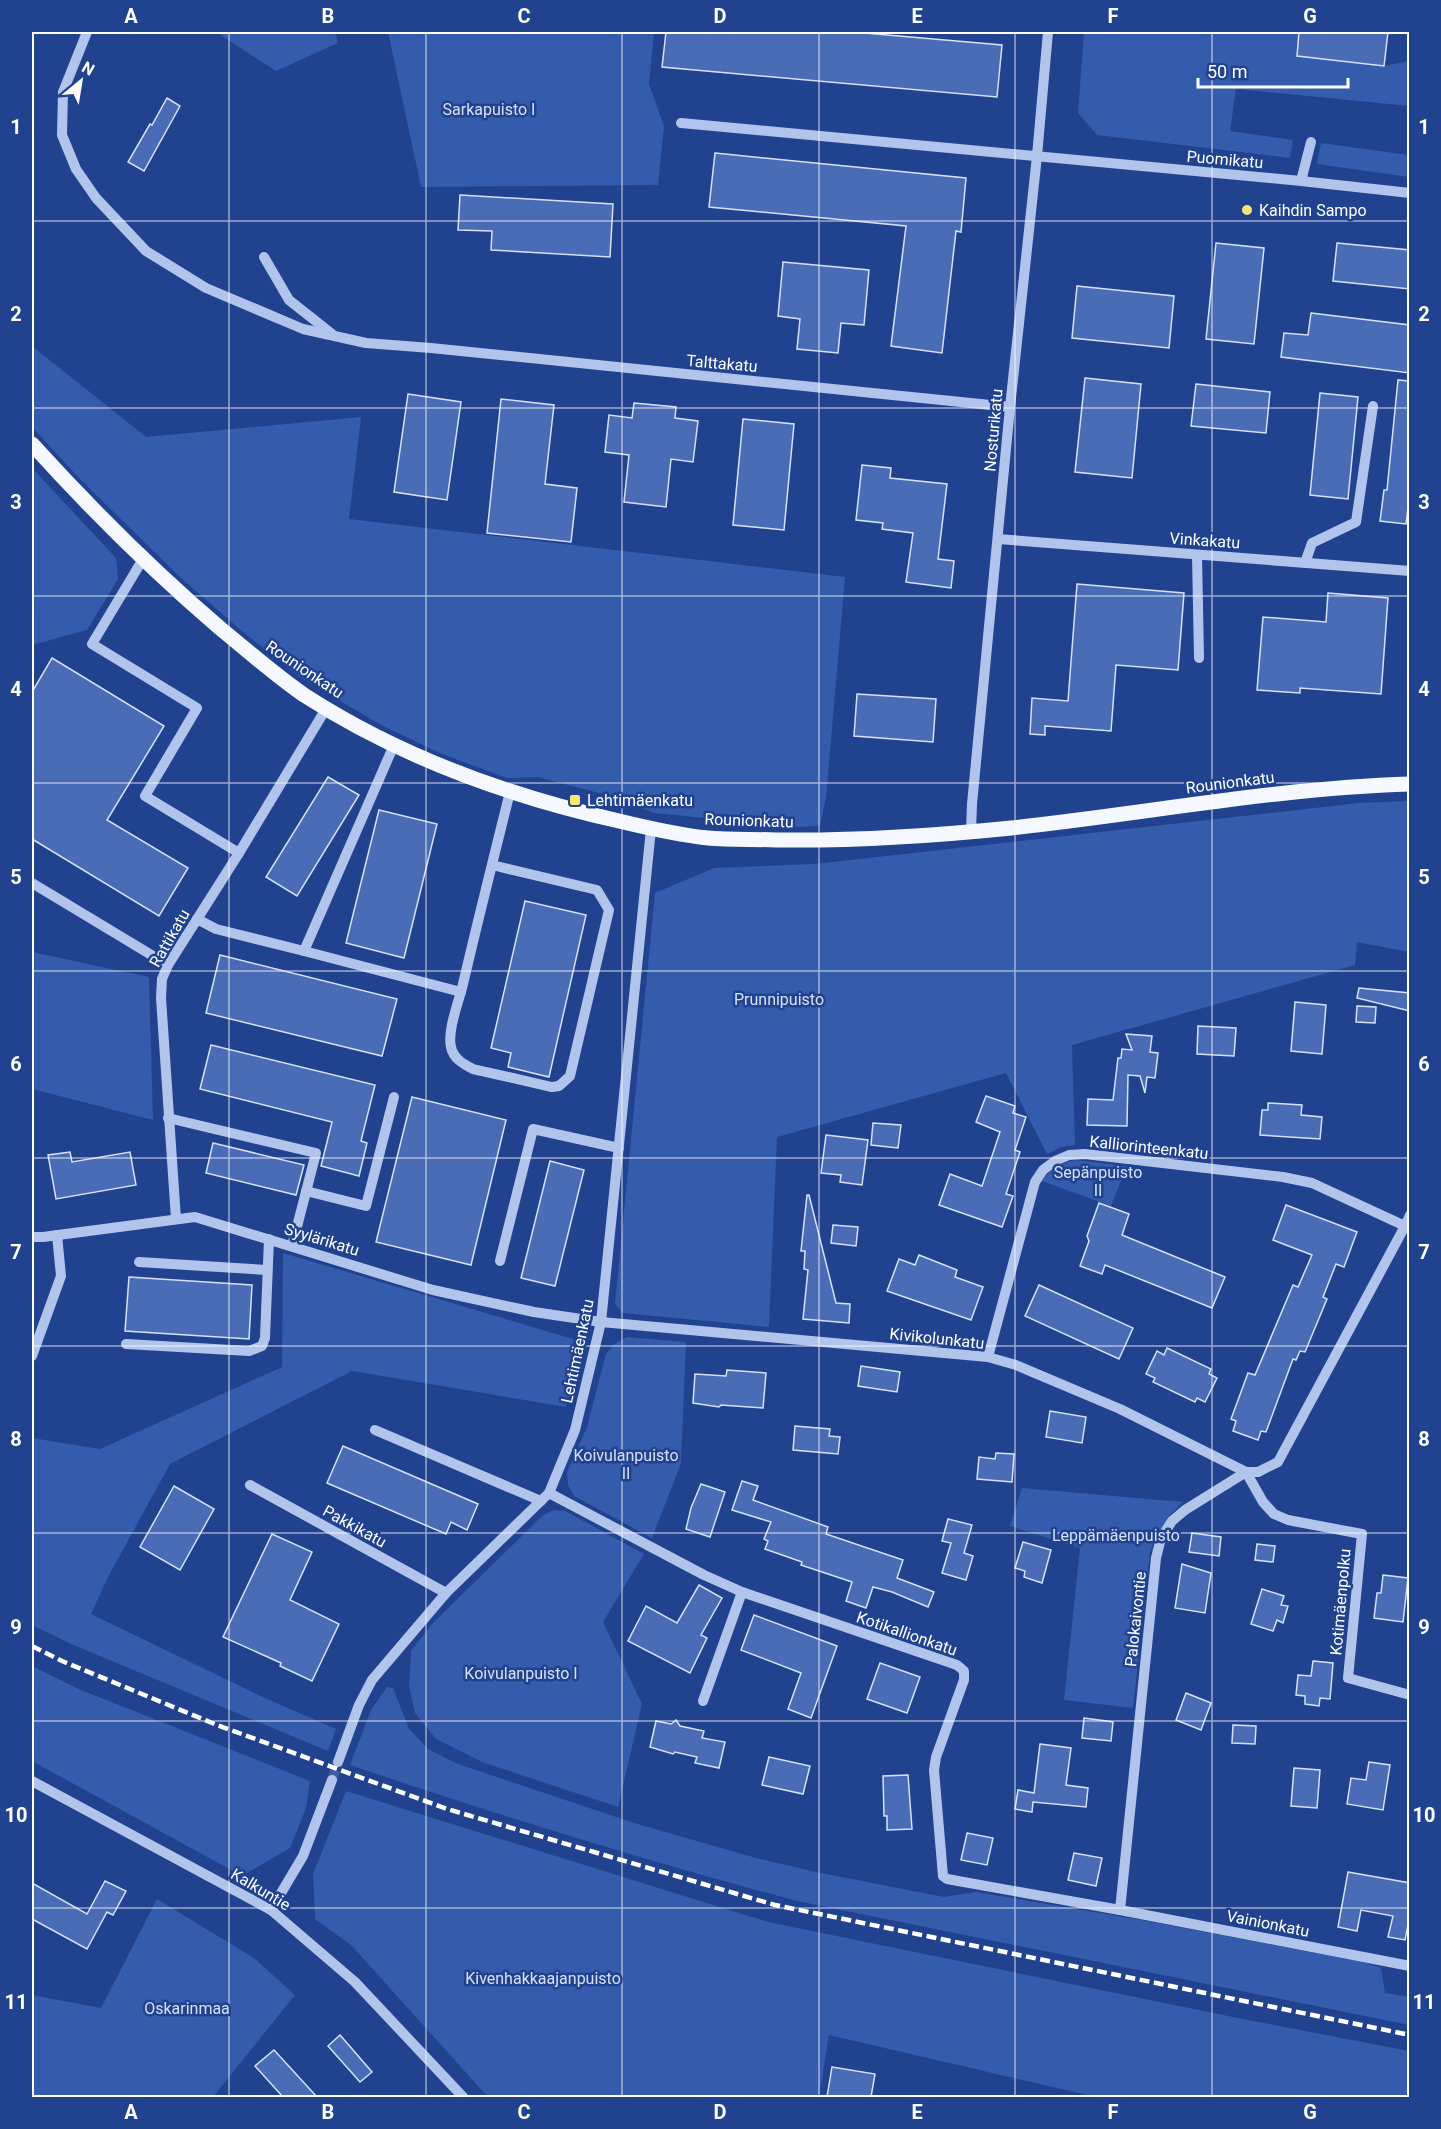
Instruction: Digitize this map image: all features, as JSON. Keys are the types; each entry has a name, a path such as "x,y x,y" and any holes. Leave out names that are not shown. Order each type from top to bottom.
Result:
{"main road":[{"name":"Rounionkatu","path":"32,444 82,499 179,593 253,656 304,694 394,745 453,771 510,792 578,812 651,829 707,838 839,841 1007,828 1300,792 1410,784"}],"street":[{"name":"Talttakatu","path":"87,32 63,92 62,135 76,169 96,198 146,251 206,288 284,322 337,338 366,343 1010,407"},
{"name":"Nosturikatu","path":"971,831 1010,407 1048,32"},
{"name":"Puomikatu","path":"681,123 1410,193"},
{"path":"1301,181 1311,142"},
{"path":"264,257 289,300 337,338"},
{"path":"1305,563 1312,543 1356,522 1373,406"},
{"name":"Vinkakatu","path":"998,539 1410,571"},
{"path":"1197,555 1199,658"},
{"path":"143,559 92,644 197,708 145,796 239,853"},
{"name":"Rattikatu","path":"176,1219 160,998 162,979 168,965 327,707"},
{"path":"304,951 394,745"},
{"path":"492,865 597,890 609,910 570,1076 559,1086 552,1087 473,1069 463,1064 451,1048 450,1036 461,992 492,865 510,792"},
{"name":"Lehtimäenkatu","path":"338,1762 359,1705 372,1680 446,1593 549,1493 575,1430 601,1322 651,829"},
{"path":"32,883 168,965"},
{"path":"197,919 216,929 461,992"},
{"path":"306,1191 366,1206 394,1097"},
{"path":"168,1119 316,1153 292,1246"},
{"path":"500,1261 533,1128 619,1148"},
{"name":"Kalliorinteenkatu","path":"988,1357 1035,1182 1043,1170 1069,1155 1085,1154 1250,1173 1312,1183 1405,1226"},
{"name":"Palokaivontie","path":"1120,1910 1156,1558 1161,1538 1172,1521 1185,1510 1246,1472 1258,1472 1278,1462 1410,1215"},
{"name":"Syylärikatu","path":"32,1237 195,1217 434,1290 534,1312 601,1322"},
{"path":"32,1356 61,1276 57,1235"},
{"path":"126,1344 249,1351 262,1346 269,1239"},
{"path":"139,1262 267,1270"},
{"name":"Kivikolunkatu","path":"601,1322 988,1357 1016,1365 1120,1409 1246,1472"},
{"path":"375,1430 541,1501"},
{"name":"Kotimäenpolku","path":"1246,1472 1263,1502 1274,1514 1288,1520 1362,1534 1348,1678 1410,1695"},
{"name":"Pakkikatu","path":"250,1485 446,1593"},
{"name":"Kotikallionkatu","path":"549,1493 704,1575 742,1592 957,1665 964,1671 964,1680 936,1757 934,1770 943,1875 947,1879 1120,1910"},
{"path":"703,1701 742,1592"},
{"name":"Kalkuntie","path":"32,1780 271,1910 355,1982 464,2097"},
{"path":"271,1910 303,1856 332,1780"},
{"name":"Vainionkatu","path":"1120,1910 1410,1966"}],"green space":[{"path":"216,32 335,32 338,43 276,71"},
{"name":"Sarkapuisto I","path":"388,32 654,32 649,84 664,126 658,185 421,187"},
{"path":"1084,32 1299,32 1297,56 1384,66 1409,61 1409,106 1236,89 1230,131 1293,140 1290,158 1097,135 1078,113"},
{"path":"1321,143 1409,155 1409,177 1317,164"},
{"path":"32,346 146,437 361,417 349,519 845,577 826,798 820,826 795,827 654,813 618,798 538,777 507,778 442,754 381,725 300,677 243,632 181,578 80,479 32,427"},
{"path":"32,468 116,558 118,579 87,630 32,645"},
{"name":"Prunnipuisto","path":"1409,801 1409,952 1357,942 1355,965 1072,1045 1075,1145 1061,1147 1047,1154 1006,1073 777,1137 769,1327 623,1313 615,1304 655,893 714,868 814,864 1359,803"},
{"path":"32,952 149,977 153,1120 32,1089"},
{"name":"Sepänpuisto II","path":"1075,1160 1127,1166 1111,1206 1042,1181 1056,1167"},
{"path":"283,1253 573,1339 574,1378 566,1407 352,1371 170,1464 108,1577 91,1614 265,1698 336,1729 328,1751 71,1644 32,1625 32,1438 100,1449 282,1367"},
{"name":"Koivulanpuisto II","path":"627,1337 686,1342 681,1463 652,1538 574,1496 568,1485 567,1472 587,1427 606,1354 614,1344"},
{"name":"Leppämäenpuisto","path":"1022,1488 1183,1502 1163,1525 1150,1552 1133,1708 1064,1700 1080,1548 1010,1526"},
{"name":"Koivulanpuisto I","path":"553,1510 565,1511 644,1554 603,1622 642,1704 618,1807 482,1762 436,1739 415,1713 409,1686 411,1651 432,1624 542,1516"},
{"path":"32,1666 81,1690 310,1781 306,1808 290,1848 242,1876 32,1761"},
{"path":"387,1687 393,1688 409,1729 428,1749 458,1764 634,1823 811,1871 944,1897 976,1892 1130,1918 1363,1962 1381,1968 1385,1993 1409,1997 1409,2025 797,1901 572,1837 350,1765 371,1710"},
{"name":"Kivenhakkaajanpuisto","path":"346,1791 768,1922 1409,2051 1409,2097 1096,2097 829,2035 819,2097 488,2097 351,1945 315,1919 313,1874"},
{"name":"Oskarinmaa","path":"157,1899 254,1958 295,1995 213,2097 32,2097 32,1995 101,2008"}],"building":[{"path":"666,32 853,32 1002,45 997,97 662,67"},
{"path":"1299,32 1388,32 1384,66 1297,56"},
{"path":"167,98 180,106 144,171 128,162"},
{"path":"715,153 966,178 961,232 956,231 942,353 891,346 906,226 709,207"},
{"path":"460,195 613,204 610,257 491,250 492,231 458,230"},
{"path":"1216,243 1264,248 1254,344 1206,339"},
{"path":"1337,243 1410,250 1410,289 1333,281"},
{"path":"783,262 869,270 864,325 841,323 838,353 797,349 800,319 778,316"},
{"path":"1077,286 1174,296 1169,348 1072,338"},
{"path":"1311,313 1410,325 1410,373 1281,357 1284,333 1308,335"},
{"path":"1085,378 1141,384 1132,478 1075,472"},
{"path":"1398,380 1410,381 1410,491 1406,524 1380,521 1384,490 1387,490"},
{"path":"1196,384 1270,392 1266,433 1191,426"},
{"path":"1320,393 1358,397 1348,499 1310,495"},
{"path":"408,394 461,402 447,500 394,492"},
{"path":"501,399 554,405 545,484 577,488 571,542 487,533"},
{"path":"634,403 676,407 675,418 698,421 693,462 671,459 666,507 624,502 629,455 605,452 609,415 632,418"},
{"path":"743,419 794,424 784,530 733,525"},
{"path":"862,465 891,468 890,478 947,484 938,559 954,561 951,588 906,582 913,533 882,529 883,523 856,520"},
{"path":"1077,584 1184,593 1178,670 1116,665 1111,731 1045,726 1045,735 1030,734 1032,698 1068,701"},
{"path":"1328,593 1388,598 1381,694 1300,688 1300,693 1257,690 1263,617 1326,622"},
{"path":"52,658 164,726 107,820 188,868 159,916 32,839 32,692"},
{"path":"857,694 936,699 933,742 854,736"},
{"path":"328,777 359,795 297,896 266,877"},
{"path":"379,810 437,824 404,958 346,943"},
{"path":"525,901 586,915 549,1077 508,1067 511,1053 491,1048"},
{"path":"220,955 397,999 382,1056 206,1013"},
{"path":"1359,988 1410,993 1410,1011 1357,998"},
{"path":"1295,1002 1326,1005 1322,1054 1291,1051"},
{"path":"1357,1006 1376,1007 1375,1023 1356,1022"},
{"path":"1198,1026 1236,1028 1234,1056 1197,1054"},
{"path":"1126,1034 1152,1036 1150,1052 1158,1053 1155,1078 1147,1077 1145,1093 1140,1076 1128,1075 1127,1126 1087,1125 1088,1099 1113,1100 1118,1058 1121,1058 1122,1049 1132,1050"},
{"path":"211,1045 375,1085 361,1141 367,1143 359,1176 321,1166 332,1122 200,1089"},
{"path":"986,1096 1015,1106 1013,1113 1026,1117 1015,1150 1020,1152 1006,1194 1013,1196 1002,1227 939,1205 950,1174 982,1186 1000,1132 976,1122"},
{"path":"412,1097 506,1120 471,1265 376,1242"},
{"path":"1268,1103 1302,1105 1301,1115 1322,1117 1320,1139 1260,1135 1262,1110 1268,1110"},
{"path":"873,1123 901,1125 898,1148 871,1145"},
{"path":"826,1135 868,1140 862,1185 840,1182 841,1175 821,1173"},
{"path":"213,1143 304,1165 296,1195 206,1173"},
{"path":"70,1152 72,1162 130,1152 136,1185 56,1199 48,1155"},
{"path":"550,1161 584,1170 555,1286 521,1278"},
{"path":"807,1195 809,1195 836,1303 850,1304 849,1323 803,1319 808,1270 804,1269 805,1251 801,1251"},
{"path":"1099,1203 1129,1214 1122,1235 1225,1277 1212,1308 1105,1265 1102,1274 1080,1266 1089,1241 1087,1236"},
{"path":"1286,1205 1357,1232 1344,1267 1336,1264 1323,1297 1327,1299 1305,1352 1300,1351 1296,1360 1293,1359 1266,1432 1261,1431 1258,1440 1233,1431 1236,1421 1231,1419 1248,1373 1255,1375 1293,1285 1298,1287 1312,1255 1273,1240"},
{"path":"833,1225 858,1227 856,1246 831,1243"},
{"path":"919,1255 957,1270 955,1277 983,1287 971,1320 887,1291 899,1259 915,1265"},
{"path":"129,1277 252,1285 249,1339 125,1331"},
{"path":"1039,1285 1133,1328 1119,1359 1025,1316"},
{"path":"1167,1348 1211,1369 1209,1374 1217,1378 1205,1402 1197,1398 1195,1402 1153,1382 1155,1378 1146,1374 1157,1351 1164,1355"},
{"path":"861,1366 900,1372 897,1392 858,1386"},
{"path":"727,1370 766,1373 763,1408 721,1405 719,1407 693,1403 695,1374 726,1376"},
{"path":"1050,1411 1086,1417 1082,1443 1046,1437"},
{"path":"795,1426 830,1429 829,1436 840,1437 838,1454 793,1450"},
{"path":"343,1446 478,1504 467,1530 451,1522 446,1534 327,1483"},
{"path":"996,1453 1014,1454 1012,1482 977,1479 979,1457 995,1459"},
{"path":"742,1481 758,1486 753,1500 828,1527 826,1534 903,1560 897,1578 934,1592 928,1607 873,1587 866,1608 846,1601 852,1582 801,1565 802,1562 765,1549 768,1541 764,1539 771,1522 732,1510"},
{"path":"701,1484 725,1492 710,1537 686,1529 691,1508"},
{"path":"174,1486 214,1509 180,1570 140,1547"},
{"path":"948,1519 972,1525 964,1553 973,1556 966,1580 942,1573 951,1543 942,1541"},
{"path":"1192,1533 1221,1537 1219,1556 1189,1552"},
{"path":"272,1534 312,1552 290,1600 339,1624 312,1681 280,1666 281,1663 223,1637"},
{"path":"1023,1542 1051,1550 1042,1583 1024,1577 1025,1571 1015,1568"},
{"path":"1257,1544 1275,1546 1273,1562 1255,1560"},
{"path":"1182,1564 1211,1573 1205,1613 1175,1608"},
{"path":"1383,1575 1408,1578 1403,1622 1374,1618 1377,1593 1381,1593"},
{"path":"699,1585 722,1598 701,1635 707,1638 690,1673 628,1641 646,1606 677,1623"},
{"path":"1262,1589 1284,1596 1281,1605 1288,1606 1283,1623 1277,1620 1273,1631 1251,1624"},
{"path":"754,1615 837,1646 811,1718 788,1709 801,1673 741,1650"},
{"path":"1313,1661 1333,1663 1330,1699 1320,1698 1319,1706 1305,1704 1305,1696 1296,1695 1298,1675 1311,1676"},
{"path":"880,1663 920,1677 907,1713 867,1699"},
{"path":"1186,1693 1211,1703 1201,1730 1176,1720"},
{"path":"1084,1718 1113,1722 1111,1741 1082,1738"},
{"path":"676,1720 680,1726 704,1731 702,1738 725,1742 719,1768 695,1763 697,1757 675,1752 673,1754 650,1747 656,1721 671,1724"},
{"path":"1233,1725 1256,1726 1255,1744 1232,1743"},
{"path":"1040,1744 1071,1748 1066,1785 1088,1788 1086,1807 1033,1802 1032,1812 1015,1809 1018,1790 1034,1793"},
{"path":"769,1757 810,1766 803,1794 762,1785"},
{"path":"1369,1762 1390,1765 1383,1810 1347,1804 1351,1778 1366,1780"},
{"path":"1294,1768 1320,1770 1317,1808 1291,1806"},
{"path":"908,1775 912,1829 887,1830 887,1816 884,1816 883,1776"},
{"path":"967,1833 993,1838 987,1865 961,1860"},
{"path":"1074,1853 1102,1858 1096,1886 1068,1880"},
{"path":"1348,1872 1410,1883 1410,1915 1405,1940 1388,1937 1393,1916 1361,1910 1357,1931 1338,1927"},
{"path":"105,1881 126,1891 113,1915 107,1912 87,1949 32,1919 32,1883 87,1914"},
{"path":"340,2035 372,2072 360,2082 328,2046"},
{"path":"274,2050 317,2097 283,2097 255,2066"},
{"path":"832,2067 875,2074 871,2097 827,2097"}],"tunnel":[{"path":"332,1780 338,1762"}],"railway":[{"path":"32,1646 62,1661 217,1725 447,1809 775,1905 1410,2035"}],"place":[{"name":"Kaihdin Sampo","path":"1247,210"},
{"name":"Lehtimäenkatu","path":"575,800"}]}
